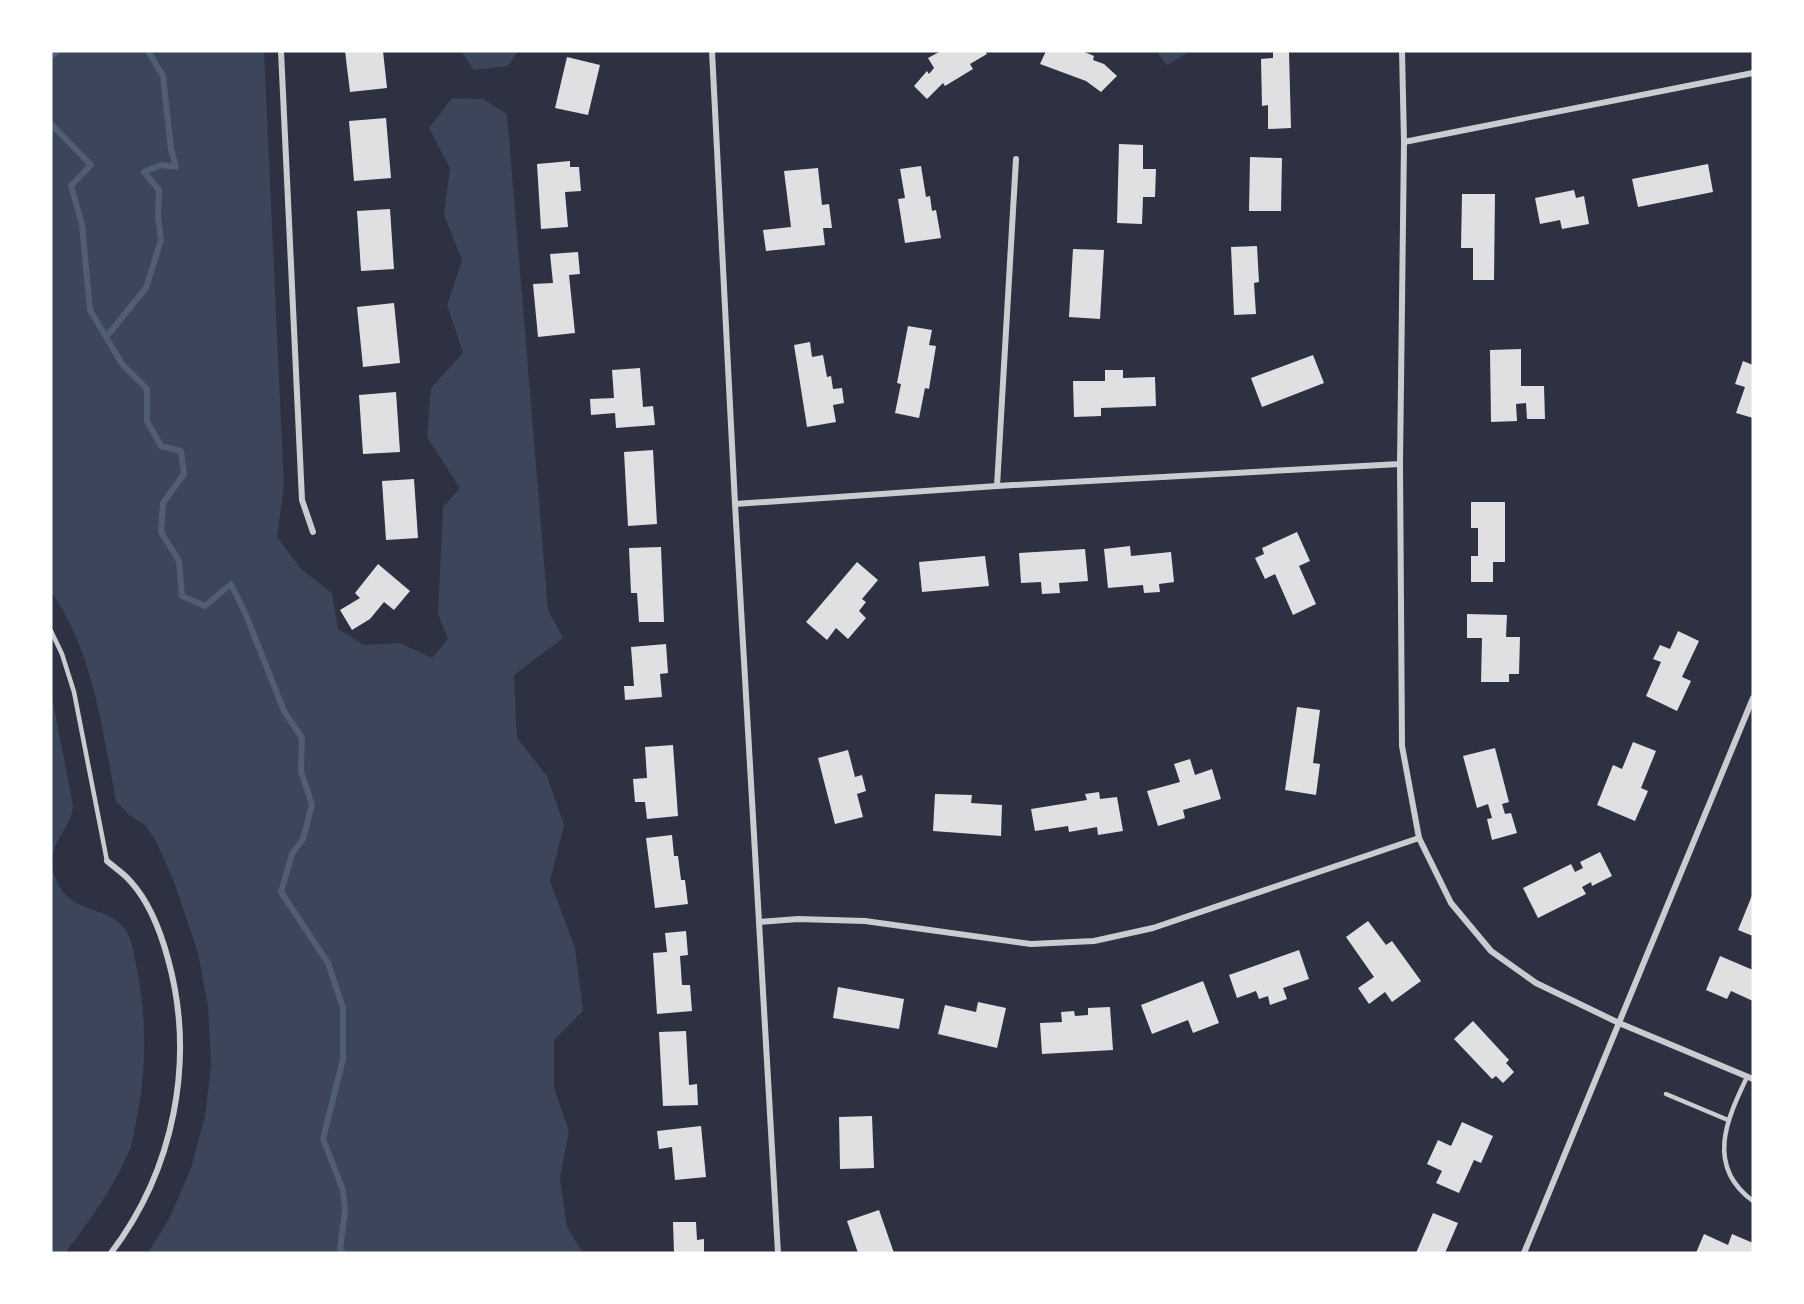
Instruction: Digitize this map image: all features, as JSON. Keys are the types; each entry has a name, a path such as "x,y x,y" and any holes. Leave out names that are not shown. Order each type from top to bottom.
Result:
{"street":[{"path":"281,51 302,500 313,532"},
{"path":"712,51 735,504 778,1253"},
{"path":"1402,51 1404,142 1400,464 1402,746 1419,837 1451,903 1491,951 1536,983 1618,1023 1750,1078"},
{"path":"1404,142 1753,73"},
{"path":"997,486 1016,159"},
{"path":"735,504 997,486 1400,464"},
{"path":"1524,1253 1753,698"},
{"path":"759,922 798,919 865,921 1031,944 1094,941 1153,928 1419,837"},
{"path":"107,861 131,882 149,909 164,943 174,981 179,1024 180,1065 174,1118 163,1155 140,1210 111,1253"}],"lane":[{"path":"51,631 62,654 74,692 107,861"},
{"path":"1750,1078 1728,1120 1724,1161 1737,1186 1753,1201"},
{"path":"1666,1094 1728,1120"}],"shaded area":[{"path":"51,51 264,51 284,486 277,537 301,569 332,593 338,629 364,645 400,643 432,658 448,639 438,614 443,507 460,488 427,437 431,388 463,353 447,305 462,260 444,215 450,168 429,128 452,98 483,99 507,114 548,610 563,638 514,675 517,738 547,776 564,825 550,881 575,948 583,1011 554,1040 554,1087 569,1131 560,1179 567,1227 583,1253 148,1253 170,1217 191,1168 205,1116 211,1066 208,1006 198,953 174,882 156,841 145,825 129,815 116,801 101,720 87,666 66,615 51,591"},
{"path":"461,51 518,51 508,66 474,70"},
{"path":"1156,51 1191,51 1167,65"},
{"path":"51,692 73,805 68,823 55,846 52,865 55,877 69,898 108,916 125,929 131,942 140,984 144,1023 144,1063 140,1102 130,1149 101,1203 65,1253 51,1253"}],"building":[{"path":"345,51 383,51 387,88 350,92"},
{"path":"941,51 985,51 987,54 970,64 973,69 945,86 943,83 927,99 914,86 927,71 929,74 934,68 928,58"},
{"path":"1046,51 1082,51 1094,56 1093,60 1104,64 1117,76 1101,92 1086,81 1040,64"},
{"path":"1273,51 1289,51 1291,128 1268,129 1268,105 1262,106 1261,59 1273,58"},
{"path":"567,57 600,65 588,115 555,108"},
{"path":"386,118 391,178 354,181 349,121"},
{"path":"1119,144 1143,145 1143,169 1156,169 1155,197 1143,197 1142,224 1117,223"},
{"path":"1250,157 1282,158 1281,211 1249,211"},
{"path":"570,161 570,167 579,167 581,191 565,192 568,227 541,229 537,164"},
{"path":"1708,164 1713,192 1638,207 1632,179"},
{"path":"921,166 926,197 930,196 932,211 936,210 941,238 905,243 898,199 905,198 900,169"},
{"path":"818,168 822,205 829,204 832,228 823,228 825,245 766,251 763,230 791,227 784,171"},
{"path":"1574,190 1576,198 1584,196 1589,224 1562,229 1560,220 1540,224 1535,198"},
{"path":"1462,194 1495,194 1494,280 1473,280 1473,248 1461,248"},
{"path":"390,209 394,269 361,271 357,211"},
{"path":"1257,246 1259,282 1254,283 1256,314 1234,315 1231,247"},
{"path":"1073,249 1104,250 1100,319 1069,317"},
{"path":"578,252 580,274 569,275 575,333 538,337 533,284 553,283 550,254"},
{"path":"394,303 400,363 363,367 357,307"},
{"path":"908,326 932,330 929,345 936,346 929,389 925,388 919,418 895,413 901,384 897,383"},
{"path":"810,342 812,357 823,355 827,377 831,376 833,389 842,388 844,403 833,405 836,422 807,427 794,345"},
{"path":"1521,349 1521,386 1544,386 1545,419 1527,419 1526,403 1516,404 1517,421 1491,422 1490,350"},
{"path":"1313,355 1324,383 1262,407 1251,378"},
{"path":"1743,361 1753,365 1753,418 1736,413 1745,387 1735,384"},
{"path":"640,368 643,407 653,406 655,425 616,428 615,413 591,415 590,399 614,398 612,370"},
{"path":"1105,370 1123,370 1123,378 1155,377 1156,406 1101,408 1101,416 1074,417 1073,381 1105,381"},
{"path":"396,392 400,452 363,454 359,395"},
{"path":"653,450 657,524 628,526 624,452"},
{"path":"414,479 418,538 386,540 382,481"},
{"path":"1471,502 1505,502 1505,562 1493,562 1493,582 1471,582 1471,556 1478,556 1478,528 1471,528"},
{"path":"1297,532 1310,561 1299,566 1316,604 1293,615 1275,574 1265,579 1255,558 1264,554 1262,548"},
{"path":"1130,546 1131,556 1171,552 1174,582 1159,584 1160,592 1144,593 1143,585 1108,588 1104,549"},
{"path":"661,547 664,622 639,622 637,593 631,593 629,548"},
{"path":"1085,549 1088,581 1059,583 1060,593 1042,594 1041,582 1021,583 1019,553"},
{"path":"985,556 989,586 922,592 919,562"},
{"path":"857,562 878,580 862,599 866,602 859,611 866,618 848,639 836,628 827,640 806,622"},
{"path":"378,564 410,591 394,610 384,602 370,619 352,630 340,610 360,598 355,593"},
{"path":"1467,614 1507,615 1506,637 1520,637 1519,674 1509,674 1509,682 1481,682 1482,638 1467,638"},
{"path":"1678,631 1699,641 1682,677 1691,681 1677,711 1646,696 1661,662 1653,659 1660,645 1670,649"},
{"path":"666,644 668,673 660,674 662,697 625,700 624,686 634,686 631,647"},
{"path":"1297,707 1320,710 1313,763 1320,764 1316,795 1285,790"},
{"path":"1633,742 1656,751 1641,788 1648,791 1635,821 1597,805 1613,765 1622,769"},
{"path":"673,745 678,816 647,819 645,802 635,802 633,779 647,778 645,747"},
{"path":"1495,748 1509,802 1502,804 1505,814 1511,813 1517,833 1492,840 1487,819 1492,818 1488,804 1477,808 1463,756"},
{"path":"848,750 855,777 862,775 866,791 857,794 863,817 835,824 818,758"},
{"path":"1190,759 1195,775 1212,769 1221,799 1183,810 1185,818 1158,826 1147,791 1180,782 1174,764"},
{"path":"1099,792 1100,799 1117,797 1123,831 1098,835 1097,827 1069,832 1068,826 1035,831 1031,809 1087,800 1085,794"},
{"path":"935,794 972,795 971,803 1002,805 1001,836 933,831"},
{"path":"672,835 674,856 678,856 681,880 685,880 688,904 655,908 646,838"},
{"path":"1600,852 1612,876 1592,886 1591,882 1582,887 1586,894 1538,918 1523,888 1571,864 1575,872 1583,868 1580,862"},
{"path":"1753,893 1753,936 1738,930"},
{"path":"1368,921 1386,945 1392,941 1421,981 1392,1002 1385,992 1369,1004 1358,988 1374,977 1346,937"},
{"path":"686,931 688,955 680,956 682,985 690,985 692,1011 657,1014 653,953 667,952 665,933"},
{"path":"1299,950 1309,979 1283,988 1287,999 1270,1005 1268,996 1259,999 1256,991 1237,998 1229,975"},
{"path":"1720,956 1753,970 1753,1001 1731,991 1727,999 1706,990"},
{"path":"1203,981 1219,1023 1193,1033 1188,1020 1152,1034 1141,1005"},
{"path":"838,987 904,999 899,1029 833,1018"},
{"path":"978,1002 1006,1008 997,1048 938,1034 945,1005 976,1012"},
{"path":"1110,1007 1113,1050 1042,1054 1040,1023 1062,1022 1061,1012 1074,1011 1075,1016 1088,1015 1088,1008"},
{"path":"1473,1021 1509,1060 1506,1063 1514,1072 1503,1083 1496,1076 1492,1079 1454,1039"},
{"path":"686,1031 689,1085 697,1084 698,1105 663,1106 659,1032"},
{"path":"872,1116 874,1168 840,1169 839,1117"},
{"path":"1462,1122 1493,1136 1481,1163 1474,1160 1459,1193 1436,1183 1442,1171 1427,1164 1438,1140 1451,1146"},
{"path":"701,1126 706,1177 675,1180 672,1147 659,1149 657,1131"},
{"path":"879,1210 894,1253 858,1253 847,1221"},
{"path":"1433,1213 1458,1223 1445,1253 1416,1253"},
{"path":"673,1222 696,1222 697,1240 704,1239 704,1253 674,1253"},
{"path":"1704,1234 1728,1245 1732,1234 1753,1243 1753,1253 1696,1253"}],"waterway":[{"path":"51,56 58,51"},
{"path":"107,336 146,288 161,240 158,217 159,190 144,172 161,165 176,167 171,149 163,76 148,51"},
{"path":"51,124 91,165 71,186 82,224 90,310 122,364 147,389 147,421 161,446 181,451 184,474 163,503 161,532 179,561 182,596 205,606 231,584 246,615 284,711 302,738 301,771 312,805 303,839 292,854 281,892 328,963 343,1008 343,1059 323,1139 343,1190 345,1211 340,1249 343,1253"}]}
